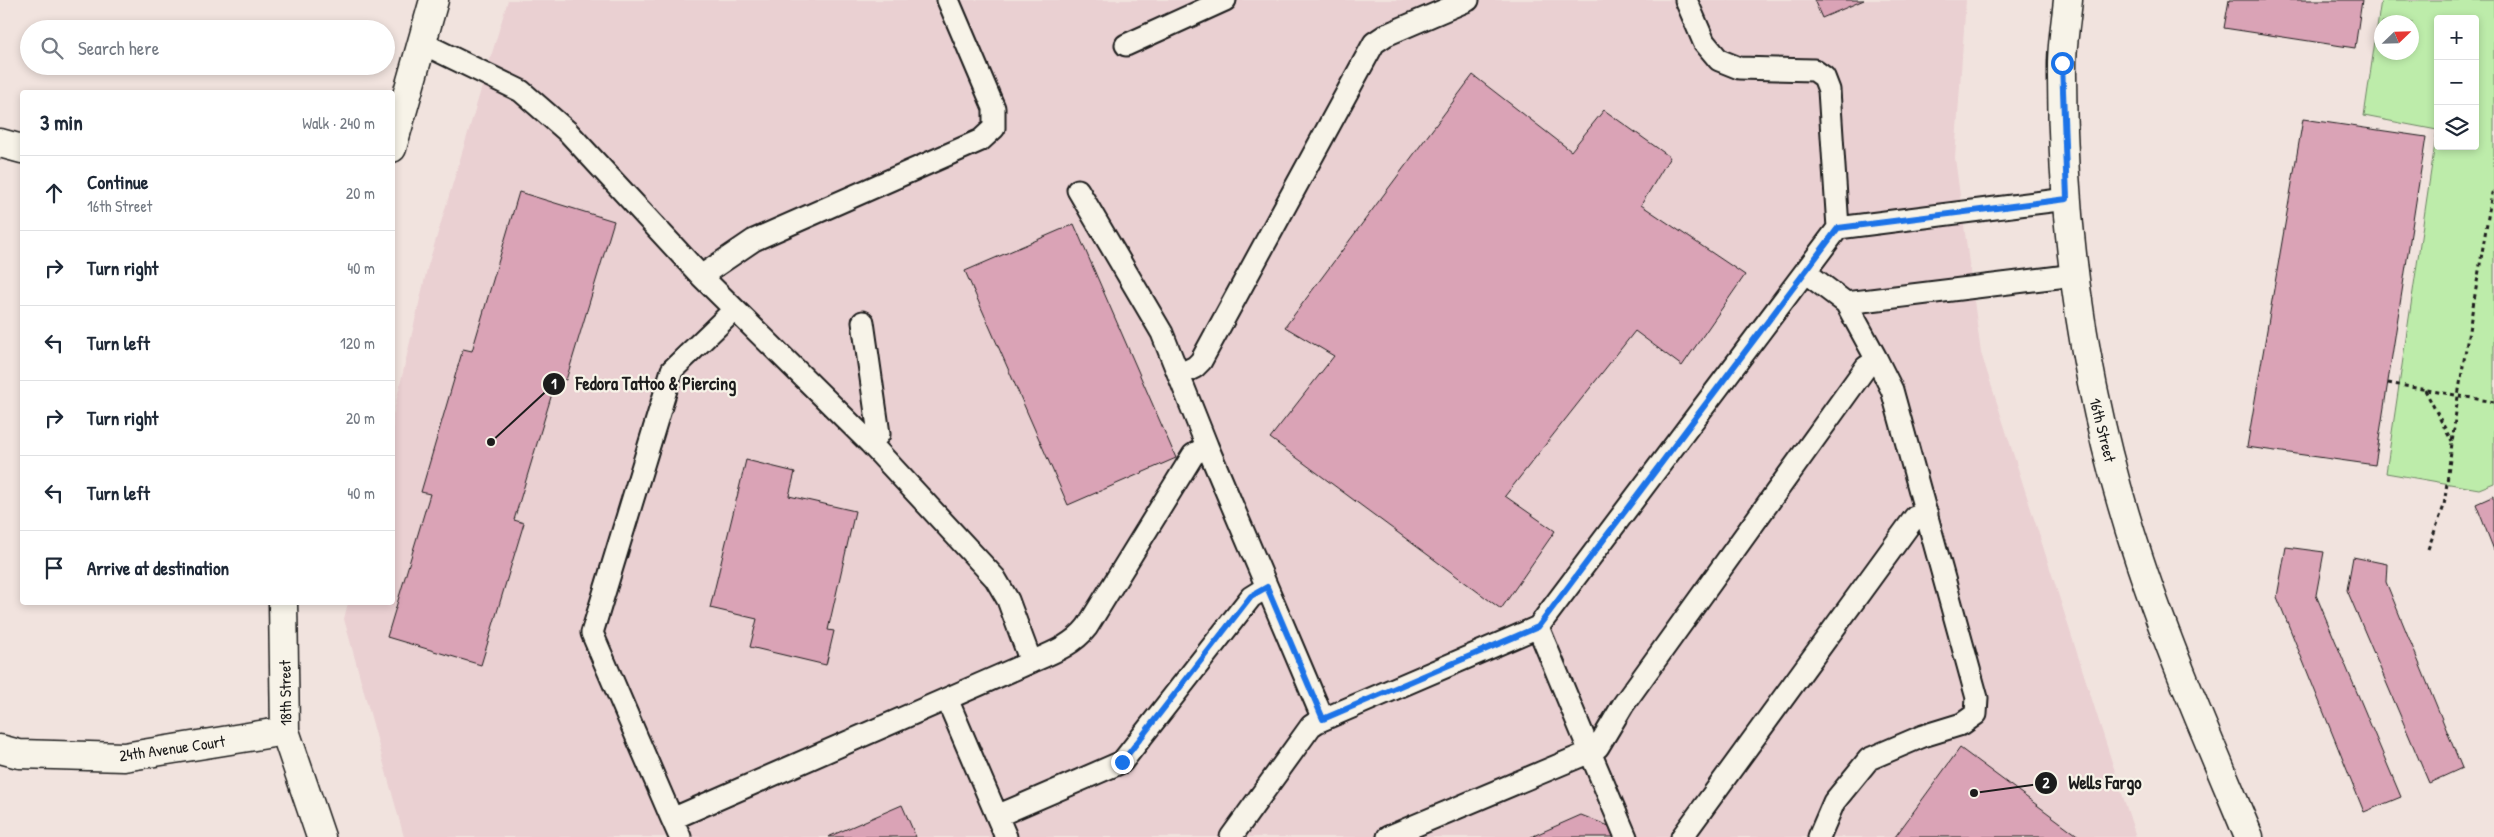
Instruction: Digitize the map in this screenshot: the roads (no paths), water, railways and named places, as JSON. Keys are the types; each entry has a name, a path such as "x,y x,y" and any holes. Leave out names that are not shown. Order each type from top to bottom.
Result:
{"main road":[{"path":"395,138 434,0"},
{"name":"16th Street","path":"2068,0 2062,63 2067,199 2085,351 2097,408 2140,560 2171,648 2249,837"},
{"path":"0,143 20,149"},
{"name":"18th Street","path":"283,605 285,731 321,837"},
{"name":"24th Avenue Court","path":"0,749 19,754 124,758 285,731"}],"lane":[{"path":"701,276 754,240 981,140 994,128 994,108 948,0"},
{"path":"1126,45 1225,0"},
{"path":"1179,376 1196,367 1201,361 1374,44 1386,35 1468,0"},
{"path":"1231,837 1311,726 1323,719 1538,627 1838,228 1829,90 1824,77 1814,70 1739,68 1719,60 1704,42 1686,0"},
{"path":"422,43 520,91 568,132 701,276 870,443 995,578 1008,600 1031,662"},
{"path":"1078,190 1162,333 1323,719"},
{"path":"1838,228 2067,199"},
{"path":"1805,272 1846,303 1892,390 1977,698 1976,714 1962,724 1923,736 1869,759 1834,802 1819,837"},
{"path":"1846,303 2075,275"},
{"path":"734,310 672,370 592,633 676,828 946,699 1066,646 1080,636 1088,627 1192,455 1208,446"},
{"path":"863,322 879,434 870,443"},
{"path":"1388,837 1598,747 1623,705 1866,367 1877,360"},
{"path":"1682,837 1915,517 1927,514"},
{"path":"998,816 1122,762 1251,596 1267,587"},
{"path":"1538,627 1626,837"},
{"path":"946,699 1006,837"}],"place":[{"name":"Fedora Tattoo & Piercing","path":"491,442"},
{"name":"Wells Fargo","path":"1974,793"}]}
